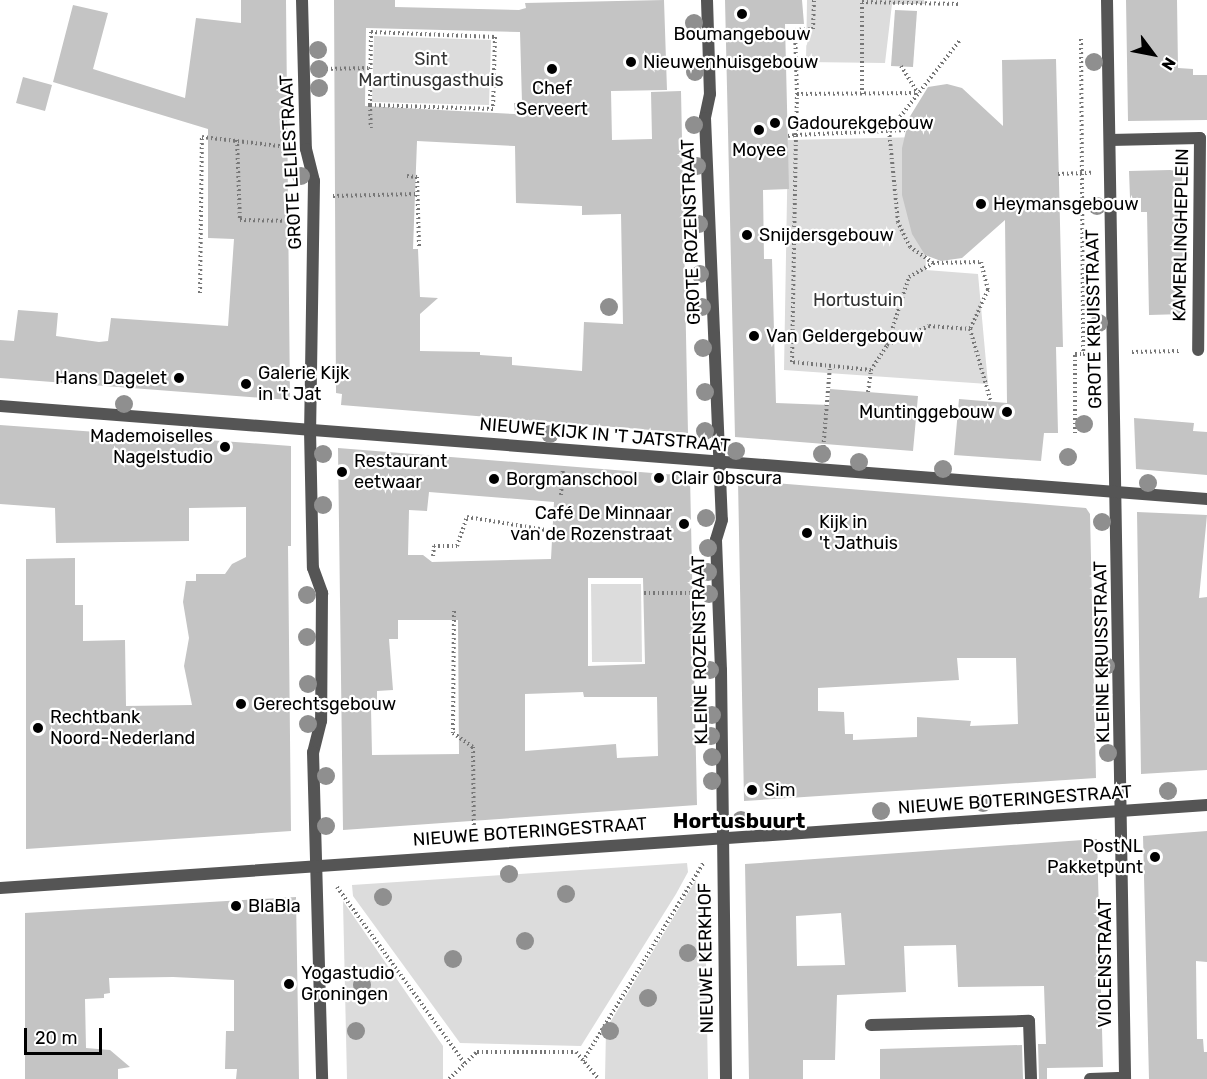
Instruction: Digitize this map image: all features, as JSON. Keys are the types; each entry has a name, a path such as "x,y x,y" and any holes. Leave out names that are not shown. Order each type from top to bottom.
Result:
{"street":[{"name":"GROTE LELIESTRAAT","path":"302,0 306,149 314,197 315,222 315,287 309,323 313,568 322,593 321,721 313,752 316,868"},
{"name":"GROTE ROZENSTRAAT","path":"707,0 710,94 705,118 717,463"},
{"name":"GROTE KRUISSTRAAT","path":"1107,0 1111,352 1118,493"},
{"name":"KAMERLINGHEPLEIN","path":"1110,140 1200,138 1197,350"},
{"name":"NIEUWE KIJK IN 'T JATSTRAAT","path":"0,406 1207,499"},
{"name":"KLEINE ROZENSTRAAT","path":"717,463 722,520 716,540 722,837"},
{"name":"KLEINE KRUISSTRAAT","path":"1118,493 1123,812"},
{"name":"NIEUWE BOTERINGESTRAAT","path":"0,888 316,868 474,853 1207,805"},
{"name":"VIOLENSTRAAT","path":"1090,1079 1125,1078 1123,812"},
{"name":"NIEUWE KERKHOF","path":"722,837 726,1079"},
{"path":"316,868 322,1079"},
{"path":"0,883 0,893"},
{"path":"871,1025 1029,1021 1031,1079"}],"path":[{"path":"814,0 813,29 795,30 797,94 792,362 872,370"},
{"path":"862,94 862,1 959,4"},
{"path":"370,105 493,109 495,37 371,32 370,68 370,105 371,128"},
{"path":"1081,39 1083,354"},
{"path":"933,263 910,247 898,222 889,131 960,40"},
{"path":"901,66 918,93"},
{"path":"304,69 370,68"},
{"path":"797,94 918,93"},
{"path":"788,136 906,130"},
{"path":"200,293 202,137 306,149"},
{"path":"237,140 240,220 315,222"},
{"path":"1058,174 1082,174"},
{"path":"407,176 417,177 419,246"},
{"path":"314,197 417,194"},
{"path":"418,231 424,231"},
{"path":"868,392 872,370 886,345 909,277 933,263 981,262 988,290 970,329 991,402"},
{"path":"886,345 929,326 970,329"},
{"path":"1075,433 1075,354 1197,350"},
{"path":"819,470 828,421 830,366"},
{"path":"561,495 565,449"},
{"path":"433,556 434,546 457,546 467,517 546,530"},
{"path":"644,593 718,592"},
{"path":"454,611 453,733 473,747 474,853"},
{"path":"583,1061 693,876 722,837"},
{"path":"316,868 348,897 465,1064"},
{"path":"449,1079 477,1052 576,1052 599,1079"}],"green space":[{"path":"807,0 924,0 925,4 892,4 885,63 806,62"},
{"name":"Sint Martinusgasthuis","path":"374,36 491,40 489,105 372,102"},
{"name":"Hortustuin","path":"922,137 926,270 978,274 988,384 784,370 788,140"},
{"path":"591,584 641,584 642,662 592,662"},
{"path":"687,863 688,872 676,894 581,1046 460,1043 353,896 352,885"},
{"path":"696,880 698,901 705,901 708,1079 605,1079 606,1029"},
{"path":"343,901 443,1046 443,1079 347,1079"}],"building":[{"path":"241,0 286,0 290,400 0,378 0,340 14,341 18,310 58,313 56,336 99,342 108,341 111,318 228,326 234,239 208,238 208,129 53,82 73,5 108,13 93,69 185,98 196,18 241,23"},
{"path":"334,0 395,0 395,7 519,10 526,8 525,3 664,0 667,90 611,91 612,140 652,139 651,92 681,91 688,433 341,405 342,394 336,393","holes":["366,28 520,32 522,103 514,103 515,114 365,106","417,141 515,146 516,203 582,206 582,215 621,214 623,324 584,322 582,371 512,365 512,357 480,355 480,352 420,351 420,314 438,298 420,297 418,249 413,249"]},
{"path":"725,0 802,0 804,24 785,24 789,189 763,190 764,259 772,259 776,403 829,405 830,389 918,396 913,451 735,437"},
{"path":"1126,0 1177,0 1178,68 1193,69 1193,75 1207,75 1207,120 1128,121"},
{"path":"895,10 917,11 913,67 891,66"},
{"name":"Heymansgebouw","path":"1056,59 1063,347 1056,347 1058,433 1044,433 1041,461 954,455 959,399 1007,403 1005,220 962,258 941,261 925,255 912,234 902,195 902,148 909,118 928,87 947,84 962,88 1003,126 1002,60"},
{"path":"23,77 52,85 45,111 16,103"},
{"path":"1129,171 1182,172 1184,314 1149,315 1147,212 1141,212 1141,198 1130,198"},
{"path":"1134,418 1194,423 1193,431 1207,432 1207,475 1136,469"},
{"name":"Gerechtsgebouw","path":"0,425 291,446 291,546 288,546 291,831 26,849 26,559 75,558 75,605 83,605 83,641 125,640 126,706 192,705 184,666 189,638 183,602 186,581 196,581 196,574 225,574 232,564 246,557 246,507 189,508 189,541 56,543 55,508 0,504"},
{"path":"338,448 690,476 697,805 343,830","holes":["429,492 554,502 551,559 432,562 423,555 408,555 409,510 427,511","588,578 643,578 645,664 588,666","398,620 458,620 459,754 372,755 371,708 377,708 377,691 393,690 389,639 398,639","583,692 584,697 657,697 658,756 617,758 616,744 525,751 525,694"]},
{"path":"738,480 1086,508 1090,514 1096,778 744,801","holes":["957,658 1016,658 1018,724 970,726 971,721 917,717 917,737 853,740 853,734 845,734 844,712 818,711 818,688 959,680"]},
{"path":"1137,512 1207,515 1199,598 1207,597 1207,770 1141,774"},
{"path":"1207,831 1207,962 1196,961 1197,1039 1203,1039 1204,1052 1207,1052 1207,1079 1149,1079 1143,836"},
{"path":"1097,839 1103,1067 1047,1068 1047,1079 1039,1079 1038,1044 1046,1044 1044,986 958,987 956,945 904,946 906,992 837,995 835,1060 803,1060 803,1079 749,1079 745,864","holes":["841,913 845,965 797,966 796,916"]},
{"path":"296,897 299,1079 236,1079 237,1069 225,1069 226,1031 234,1031 234,980 173,977 109,978 110,993 104,994 104,998 85,999 86,1048 110,1050 130,1067 118,1069 118,1079 25,1079 25,913"},
{"path":"1022,1045 1023,1079 880,1079 880,1049"}],"place":[{"name":"Boumangebouw","path":"742,14"},
{"name":"Nieuwenhuisgebouw","path":"631,62"},
{"name":"Chef Serveert","path":"552,69"},
{"name":"Gadourekgebouw","path":"775,123"},
{"name":"Moyee","path":"759,130"},
{"name":"Heymansgebouw","path":"981,204"},
{"name":"Snijdersgebouw","path":"747,235"},
{"name":"Van Geldergebouw","path":"754,336"},
{"name":"Hans Dagelet","path":"179,378"},
{"name":"Galerie Kijk in 't Jat","path":"246,384"},
{"name":"Muntinggebouw","path":"1007,412"},
{"name":"Mademoiselles Nagelstudio","path":"225,447"},
{"name":"Restaurant eetwaar","path":"342,472"},
{"name":"Clair Obscura","path":"659,478"},
{"name":"Borgmanschool","path":"494,479"},
{"name":"Café De Minnaar van de Rozenstraat","path":"684,524"},
{"name":"Kijk in 't Jathuis","path":"807,533"},
{"name":"Gerechtsgebouw","path":"241,704"},
{"name":"Rechtbank Noord-Nederland","path":"38,728"},
{"name":"Sim","path":"752,790"},
{"name":"PostNL Pakketpunt","path":"1155,857"},
{"name":"BlaBla","path":"236,906"},
{"name":"Yogastudio Groningen","path":"289,984"}],"district":[{"name":"Hortusbuurt","path":"739,821"}]}
